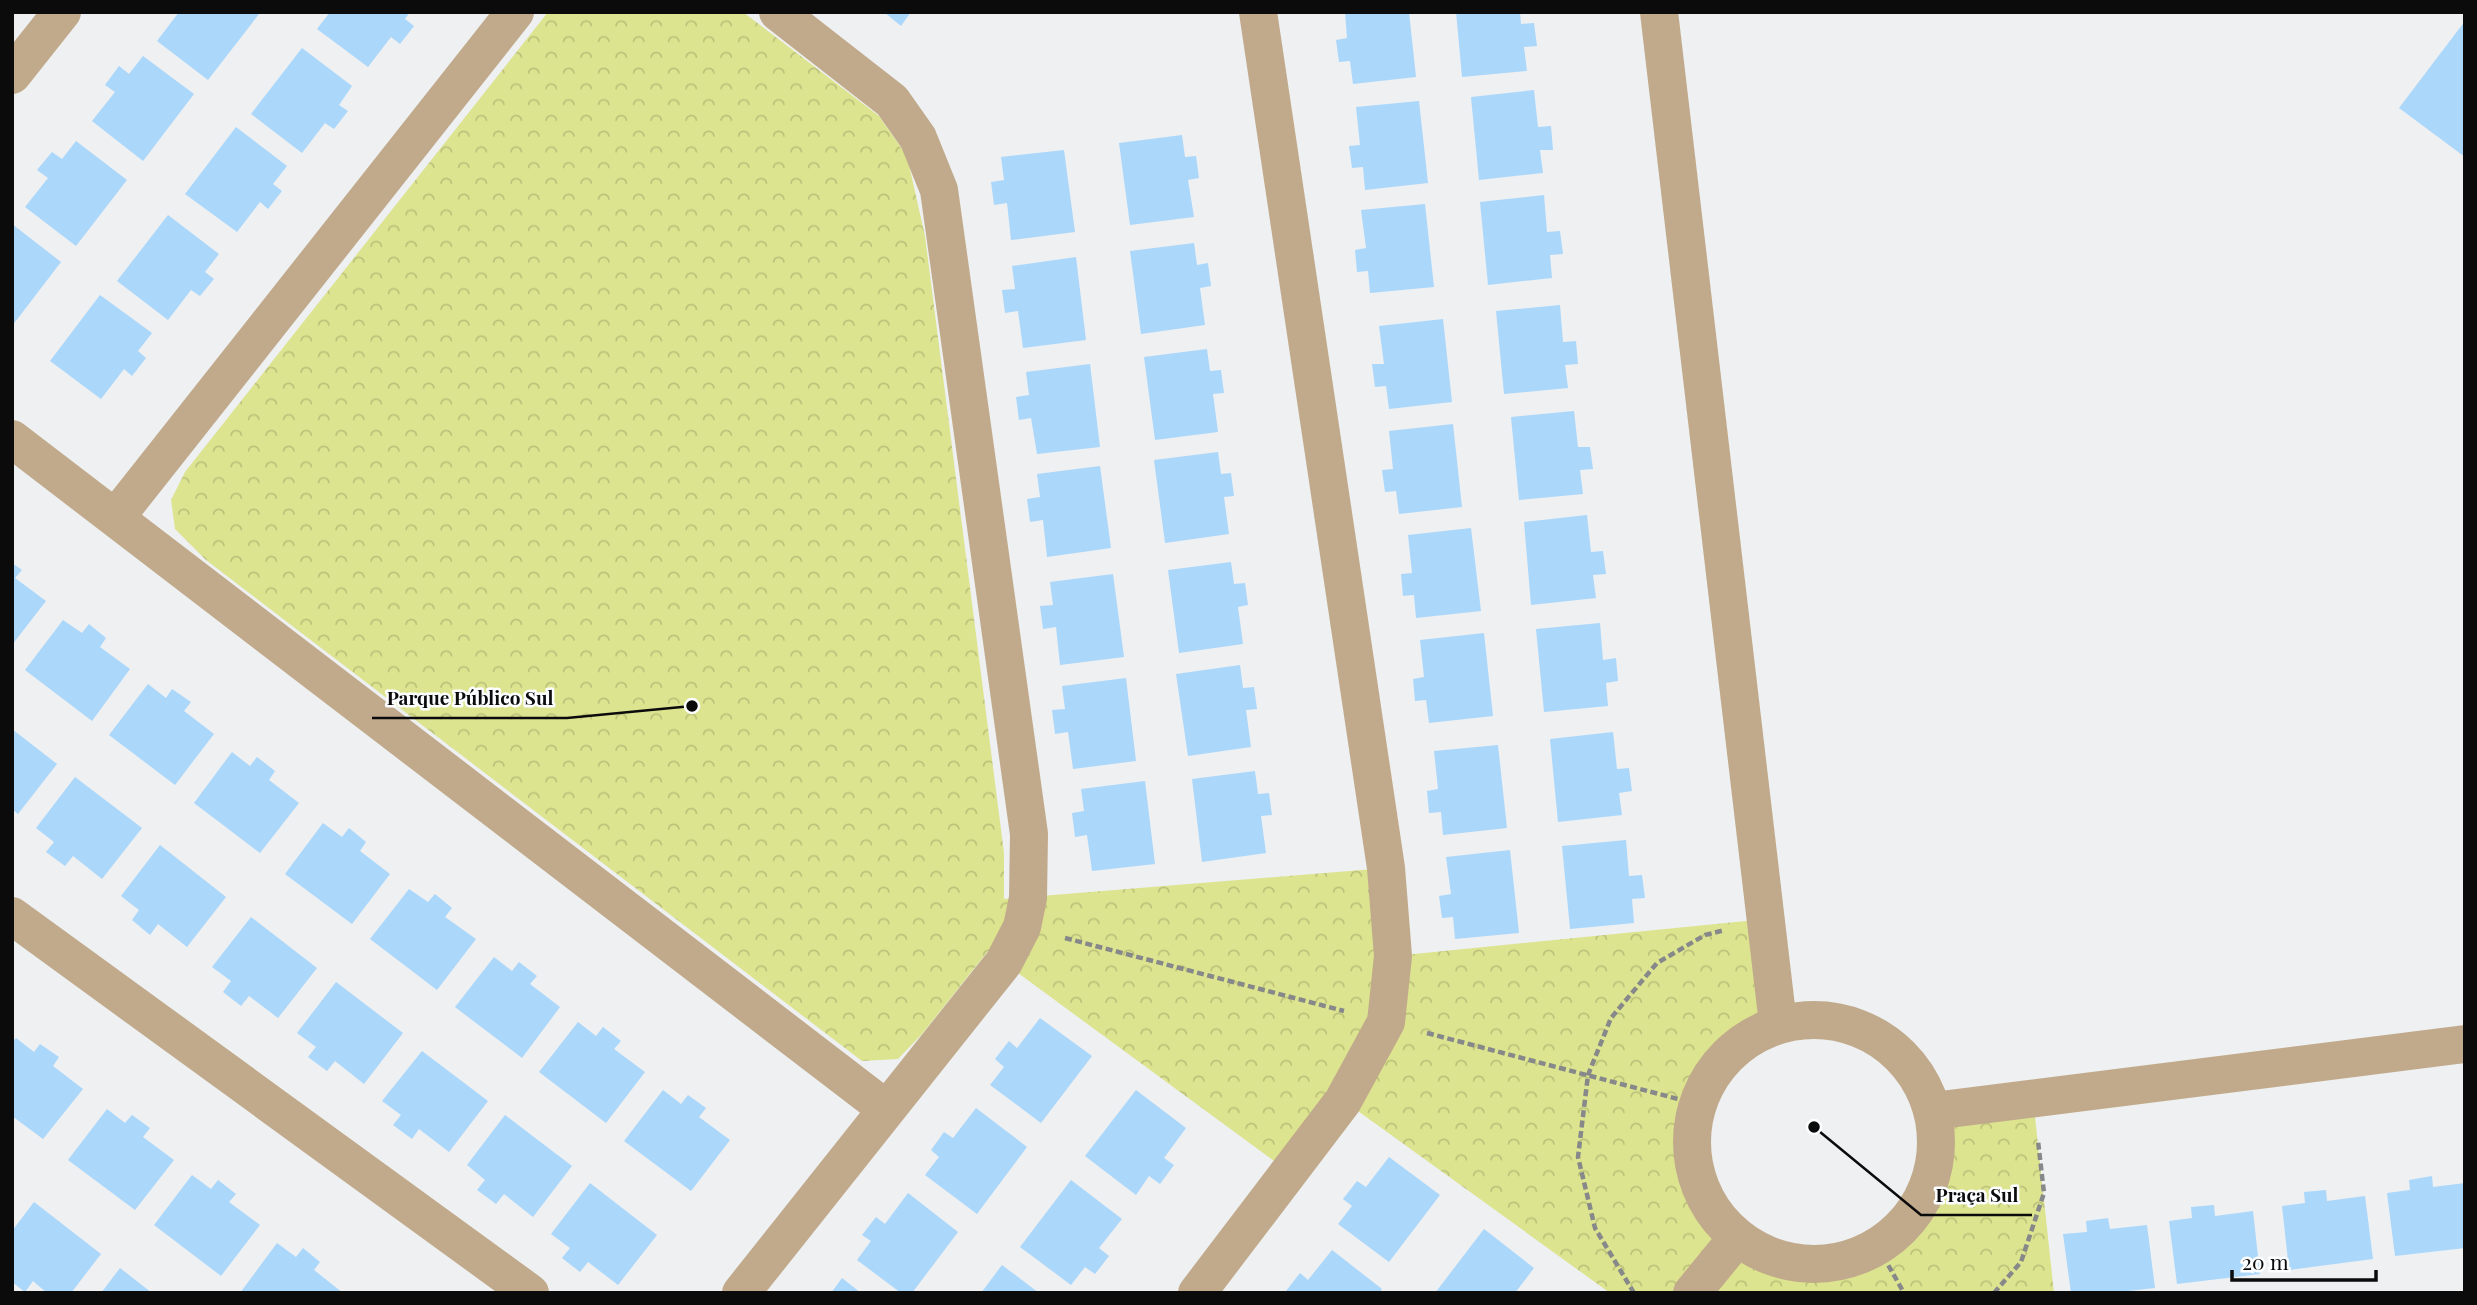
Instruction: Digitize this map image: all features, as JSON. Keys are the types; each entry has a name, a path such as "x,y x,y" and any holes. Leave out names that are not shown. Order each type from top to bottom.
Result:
{"street":[{"path":"12,75 62,12"},
{"path":"116,517 515,12"},
{"path":"741,1293 1004,962 1022,927 1028,898 1029,834 939,190 918,138 892,101 778,12"},
{"path":"1197,1293 1343,1101 1385,1022 1393,956 1384,855 1258,12"},
{"path":"1659,12 1778,1024"},
{"path":"12,439 886,1108"},
{"path":"12,916 530,1293"},
{"path":"1818,1019 1856,1026 1889,1041 1918,1074 1933,1111 1937,1150 1928,1187 1908,1221 1878,1247 1841,1262 1804,1264 1769,1256 1737,1238 1712,1211 1696,1178 1691,1142 1697,1104 1714,1069 1743,1041 1778,1024 1818,1019"},
{"path":"1933,1111 2465,1044"},
{"path":"1692,1293 1737,1238"}],"path":[{"path":"1634,1293 1595,1228 1578,1157 1588,1075 1611,1018 1657,963 1705,936 1766,919"},
{"path":"1994,1293 2021,1262 2043,1193 2033,1098"},
{"path":"1878,1247 1904,1293"}],"green space":[{"path":"548,12 743,12 879,116 907,156 925,236 1004,853 1004,899 1386,868 1394,956 1766,919 1778,1024 1745,1040 1727,1056 1705,1086 1695,1113 1693,1151 1698,1177 1709,1202 1724,1223 1744,1241 1767,1254 1792,1261 1820,1263 1858,1255 1876,1246 1901,1227 1924,1196 1936,1160 1933,1111 2033,1098 2054,1293 1610,1293 1344,1101 1289,1172 988,951 922,1034 898,1059 862,1061 206,560 175,529 171,500 185,472"}],"building":[{"path":"179,12 259,14 208,80 157,41"},
{"path":"330,12 410,12 405,19 414,26 400,44 391,37 368,67 317,29"},
{"path":"884,12 911,12 901,26"},
{"path":"1345,12 1409,12 1416,77 1353,84 1350,61 1339,62 1336,40 1347,38"},
{"path":"1456,12 1520,12 1521,24 1534,23 1537,46 1524,47 1527,71 1462,77"},
{"path":"2465,21 2465,157 2399,108"},
{"path":"302,48 352,86 339,105 348,111 334,129 325,123 302,153 251,114"},
{"path":"143,56 194,94 143,161 92,121 115,92 105,85 119,66 129,74"},
{"path":"1534,90 1538,127 1551,126 1553,150 1540,150 1543,173 1479,180 1471,97"},
{"path":"1419,101 1428,183 1365,190 1363,167 1352,168 1349,146 1360,145 1356,107"},
{"path":"236,127 287,166 273,184 282,191 268,209 260,202 237,232 185,194"},
{"path":"1182,135 1185,157 1196,156 1199,178 1188,180 1194,217 1130,225 1119,143"},
{"path":"76,141 127,180 76,246 25,207 48,178 37,170 52,152 62,159"},
{"path":"1064,150 1075,232 1011,240 1007,203 994,205 991,182 1004,180 1001,157"},
{"path":"1544,195 1547,232 1560,231 1563,254 1550,255 1552,278 1488,285 1480,202"},
{"path":"1425,204 1434,287 1370,293 1368,271 1357,272 1355,250 1366,248 1361,210"},
{"path":"168,215 219,254 205,272 214,279 200,296 191,290 168,320 117,281"},
{"path":"12,224 61,262 12,326"},
{"path":"1194,243 1197,265 1208,263 1211,286 1200,288 1205,325 1141,334 1130,251"},
{"path":"1076,257 1086,340 1023,348 1018,311 1005,313 1002,290 1015,289 1012,266"},
{"path":"100,295 152,333 138,351 146,358 132,376 124,369 101,399 50,361"},
{"path":"1560,305 1563,342 1576,341 1578,364 1565,365 1568,388 1504,394 1496,311"},
{"path":"1443,319 1452,402 1389,409 1386,386 1375,387 1372,364 1384,364 1379,326"},
{"path":"1207,349 1210,371 1221,370 1224,393 1213,394 1218,432 1155,440 1144,357"},
{"path":"1090,364 1100,447 1037,454 1031,418 1019,420 1016,397 1029,395 1026,372"},
{"path":"1574,411 1578,447 1590,447 1593,469 1580,470 1583,494 1519,500 1511,417"},
{"path":"1453,424 1462,507 1399,514 1396,491 1385,492 1382,470 1393,469 1389,431"},
{"path":"1218,452 1221,474 1231,473 1234,496 1224,497 1229,534 1165,543 1154,460"},
{"path":"1100,466 1111,548 1047,557 1043,520 1030,522 1027,499 1040,497 1037,474"},
{"path":"1587,515 1591,552 1603,551 1606,574 1593,575 1596,598 1531,605 1524,522"},
{"path":"1471,528 1481,611 1416,618 1414,595 1403,596 1401,574 1412,573 1408,535"},
{"path":"1231,562 1234,584 1245,583 1248,605 1238,607 1243,644 1179,653 1168,570"},
{"path":"12,563 22,570 15,578 46,601 12,645"},
{"path":"1113,574 1124,657 1060,665 1056,627 1043,629 1040,606 1053,605 1050,582"},
{"path":"63,620 82,633 89,624 106,638 100,647 130,669 92,721 25,670"},
{"path":"1600,623 1603,660 1616,658 1618,681 1606,683 1608,706 1544,712 1536,629"},
{"path":"1484,633 1493,716 1429,723 1426,700 1415,701 1413,679 1424,677 1420,640"},
{"path":"1240,665 1243,688 1254,687 1257,709 1246,710 1251,747 1188,756 1176,674"},
{"path":"1126,678 1136,761 1073,769 1068,732 1055,734 1052,710 1065,709 1062,686"},
{"path":"148,684 166,698 172,689 191,702 184,711 214,734 175,785 109,735"},
{"path":"12,729 57,764 18,814 12,809"},
{"path":"1613,732 1617,769 1629,768 1632,791 1619,793 1622,815 1558,822 1550,739"},
{"path":"1498,745 1507,828 1443,835 1441,812 1429,813 1427,791 1438,789 1434,751"},
{"path":"232,752 250,766 257,757 275,771 269,780 299,803 260,853 194,803"},
{"path":"1255,771 1258,794 1269,793 1272,815 1261,816 1266,853 1202,862 1192,779"},
{"path":"75,777 142,828 102,879 73,856 65,866 46,852 54,842 36,828"},
{"path":"1145,781 1155,864 1092,871 1087,835 1075,837 1072,813 1084,811 1081,789"},
{"path":"323,823 342,837 349,828 366,842 360,851 390,874 352,924 285,874"},
{"path":"1626,840 1629,876 1642,875 1645,898 1632,899 1634,923 1570,929 1562,846"},
{"path":"160,845 226,897 187,947 158,924 150,935 132,920 139,910 121,896"},
{"path":"1510,850 1519,933 1455,939 1453,917 1442,918 1439,896 1451,894 1446,857"},
{"path":"409,889 428,902 435,894 452,908 445,917 476,939 437,990 370,939"},
{"path":"251,917 317,968 278,1018 249,996 241,1006 223,992 231,981 212,967"},
{"path":"494,957 512,971 519,962 537,976 530,984 560,1007 522,1058 455,1007"},
{"path":"336,982 403,1033 364,1084 335,1061 327,1071 308,1057 316,1047 297,1033"},
{"path":"1040,1018 1092,1056 1041,1123 990,1085 1004,1067 995,1059 1009,1041 1017,1048"},
{"path":"578,1022 596,1036 603,1027 621,1041 614,1049 645,1072 606,1123 539,1072"},
{"path":"16,1038 34,1052 40,1044 59,1057 53,1066 83,1089 43,1139 12,1116 12,1043"},
{"path":"422,1051 488,1101 449,1152 419,1129 412,1139 393,1125 401,1115 382,1101"},
{"path":"663,1090 681,1104 688,1095 706,1108 699,1117 730,1140 691,1191 624,1141"},
{"path":"1136,1090 1186,1128 1164,1158 1174,1165 1160,1184 1149,1176 1136,1195 1085,1156"},
{"path":"976,1108 1027,1147 977,1214 925,1175 939,1157 931,1150 944,1132 953,1138"},
{"path":"107,1109 125,1123 132,1115 150,1128 143,1137 174,1160 135,1210 68,1160"},
{"path":"505,1115 572,1166 533,1217 504,1194 496,1204 477,1190 485,1180 467,1165"},
{"path":"1389,1157 1440,1195 1389,1262 1338,1224 1352,1206 1343,1199 1357,1181 1366,1187"},
{"path":"192,1175 211,1189 218,1180 236,1194 229,1202 260,1225 221,1276 154,1225"},
{"path":"2432,1176 2433,1187 2465,1183 2465,1248 2395,1256 2387,1193 2410,1190 2409,1180"},
{"path":"1071,1180 1122,1219 1099,1248 1109,1256 1095,1274 1085,1267 1071,1285 1020,1247"},
{"path":"590,1183 657,1235 618,1285 588,1262 580,1272 562,1258 570,1248 551,1234"},
{"path":"2326,1190 2327,1201 2365,1196 2373,1259 2289,1270 2282,1206 2305,1203 2304,1192"},
{"path":"908,1193 958,1232 912,1293 901,1293 857,1260 871,1241 862,1235 876,1217 885,1224"},
{"path":"34,1202 101,1254 71,1293 47,1293 33,1281 25,1292 12,1282 12,1231"},
{"path":"2214,1205 2215,1216 2253,1211 2260,1274 2177,1284 2169,1221 2192,1218 2191,1207"},
{"path":"2108,1218 2110,1229 2147,1225 2155,1288 2111,1293 2071,1293 2063,1234 2087,1232 2086,1221"},
{"path":"1484,1229 1534,1268 1515,1293 1435,1293"},
{"path":"277,1243 296,1257 303,1248 320,1262 314,1270 343,1293 240,1293"},
{"path":"1332,1250 1382,1289 1380,1293 1286,1291 1300,1273 1308,1280"},
{"path":"1002,1265 1039,1293 981,1293"},
{"path":"120,1268 152,1293 101,1293"},
{"path":"842,1278 861,1293 831,1293"}],"place":[{"name":"Parque Público Sul","path":"692,706"},
{"name":"Praça Sul","path":"1814,1127"}]}
